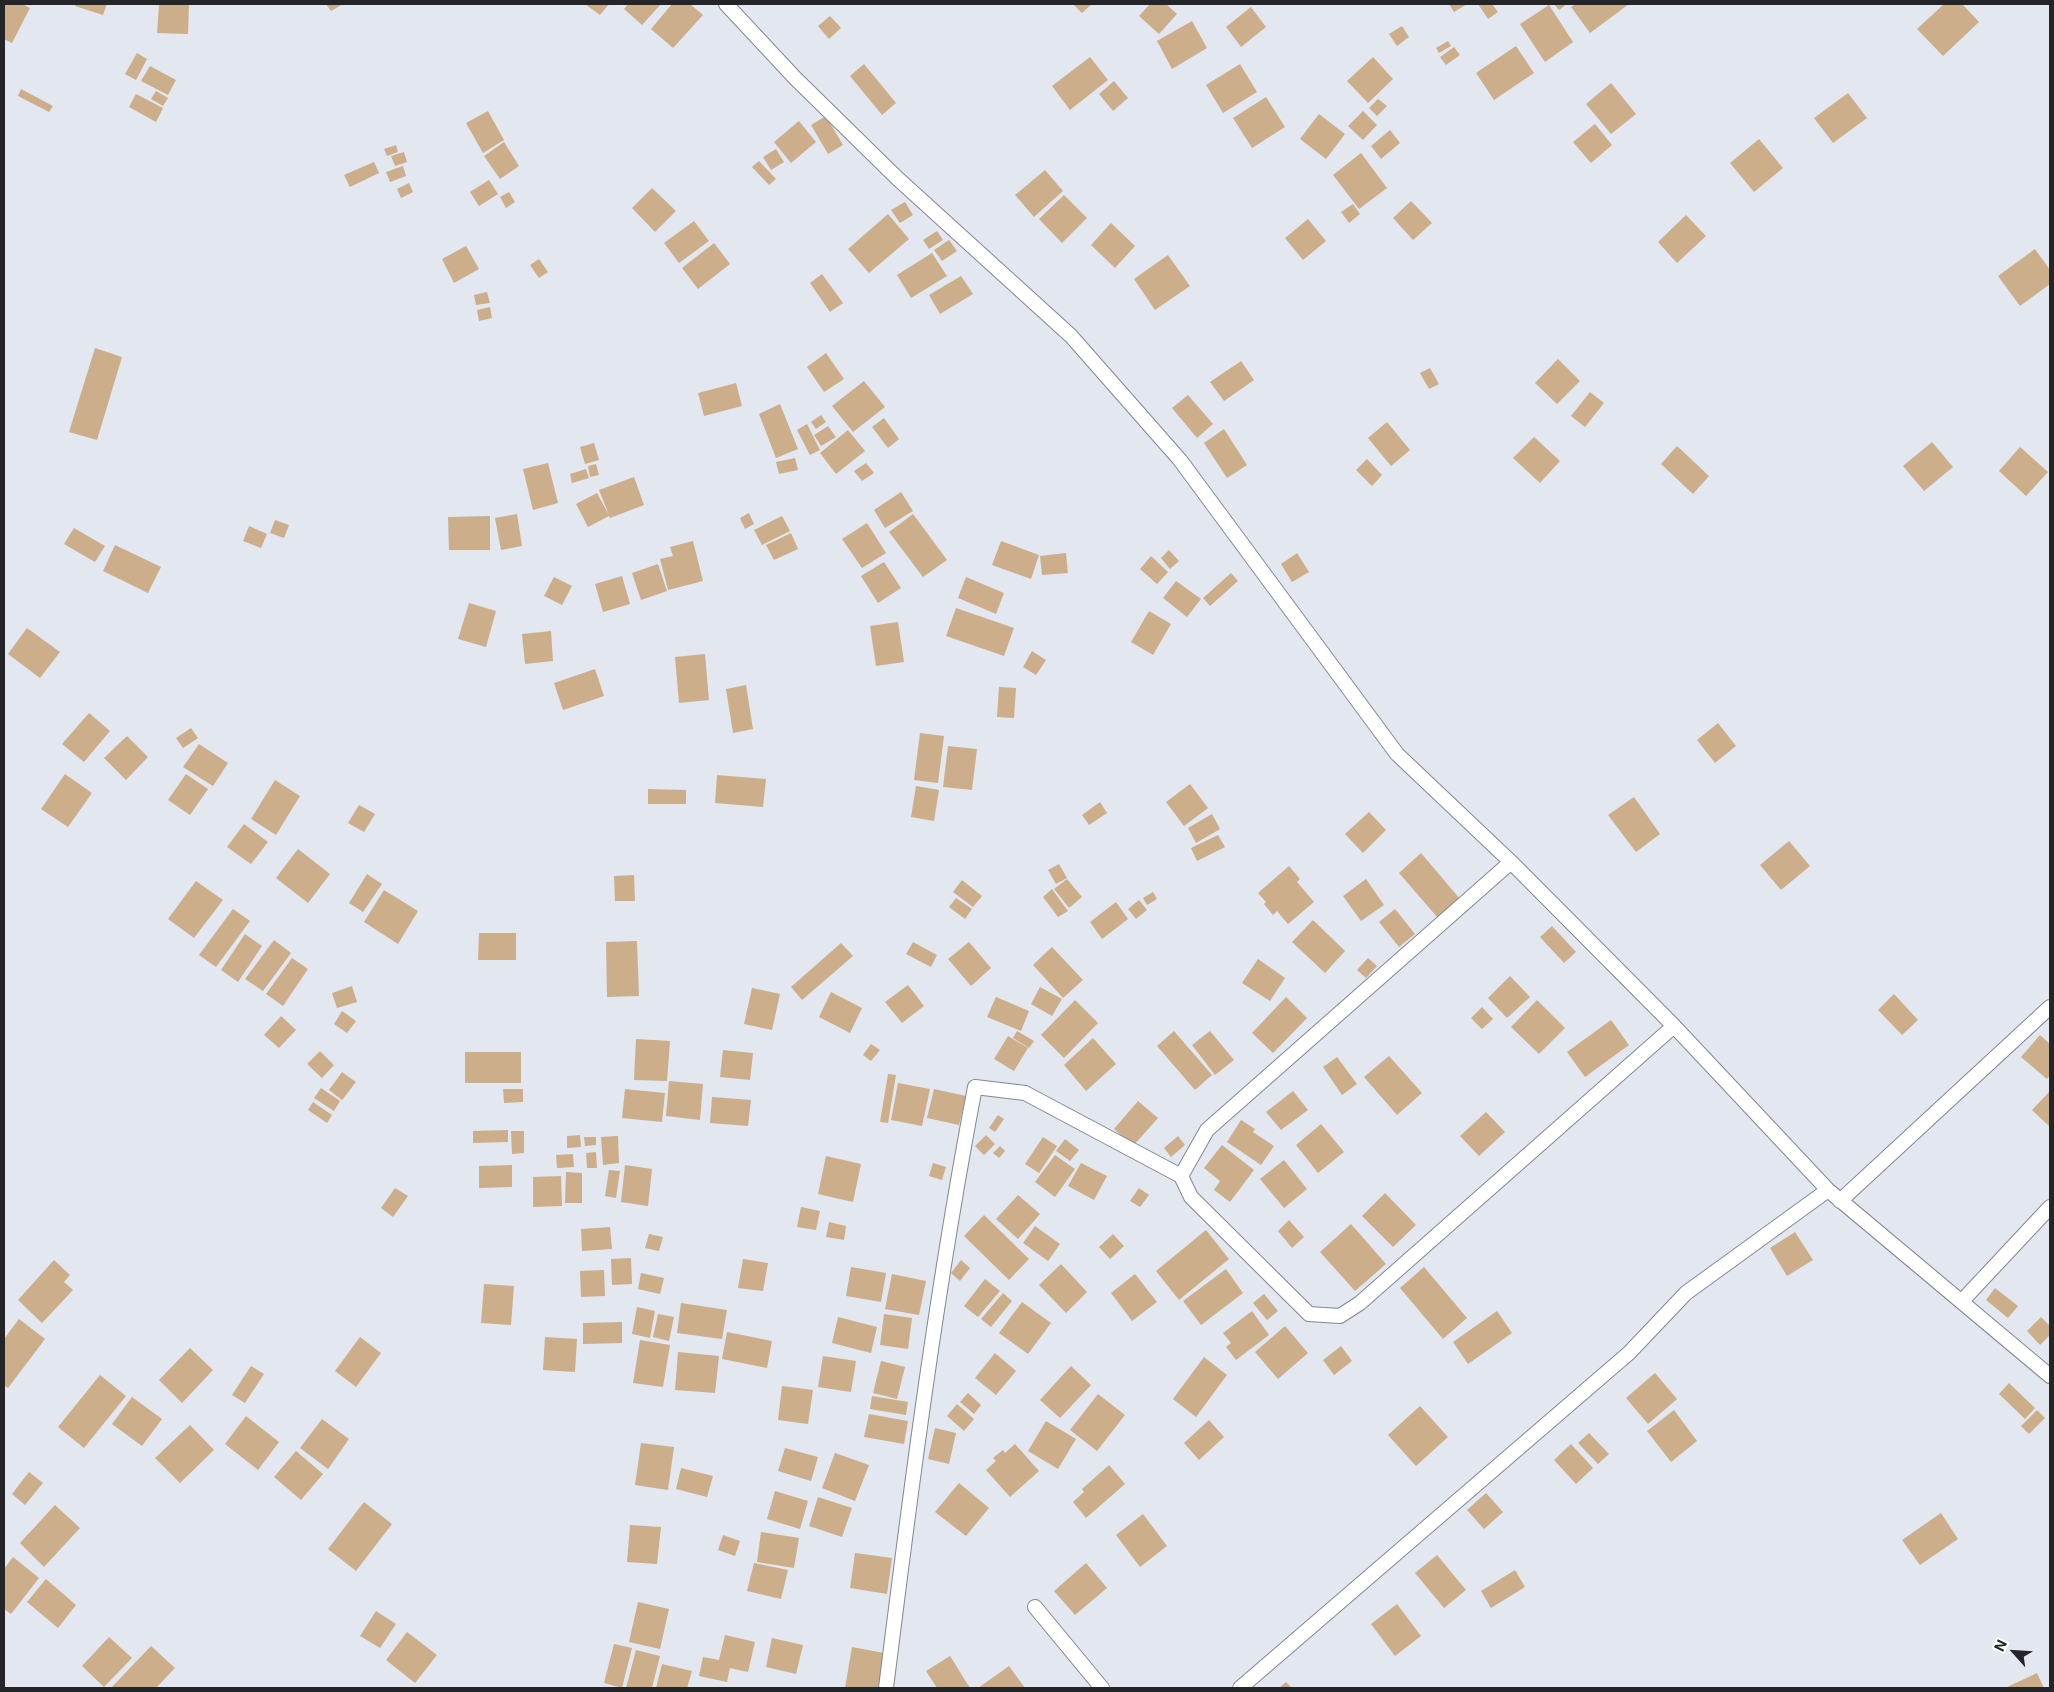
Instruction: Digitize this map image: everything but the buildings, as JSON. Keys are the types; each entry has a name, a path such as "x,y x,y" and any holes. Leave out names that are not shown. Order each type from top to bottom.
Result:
{"street":[{"path":"726,4 795,78 897,178 1071,336 1180,460 1397,754 1510,862 1674,1026 1828,1190 1962,1300 2050,1376"},
{"path":"1180,1176 1206,1130 1510,862"},
{"path":"1840,1201 2050,1007"},
{"path":"886,1688 912,1484 958,1176 975,1087 1025,1093 1180,1176 1191,1197 1309,1314 1340,1316 1360,1303 1674,1026"},
{"path":"1240,1688 1629,1353 1686,1293 1828,1190"},
{"path":"1962,1300 2050,1207"},
{"path":"1035,1607 1102,1688"}]}
